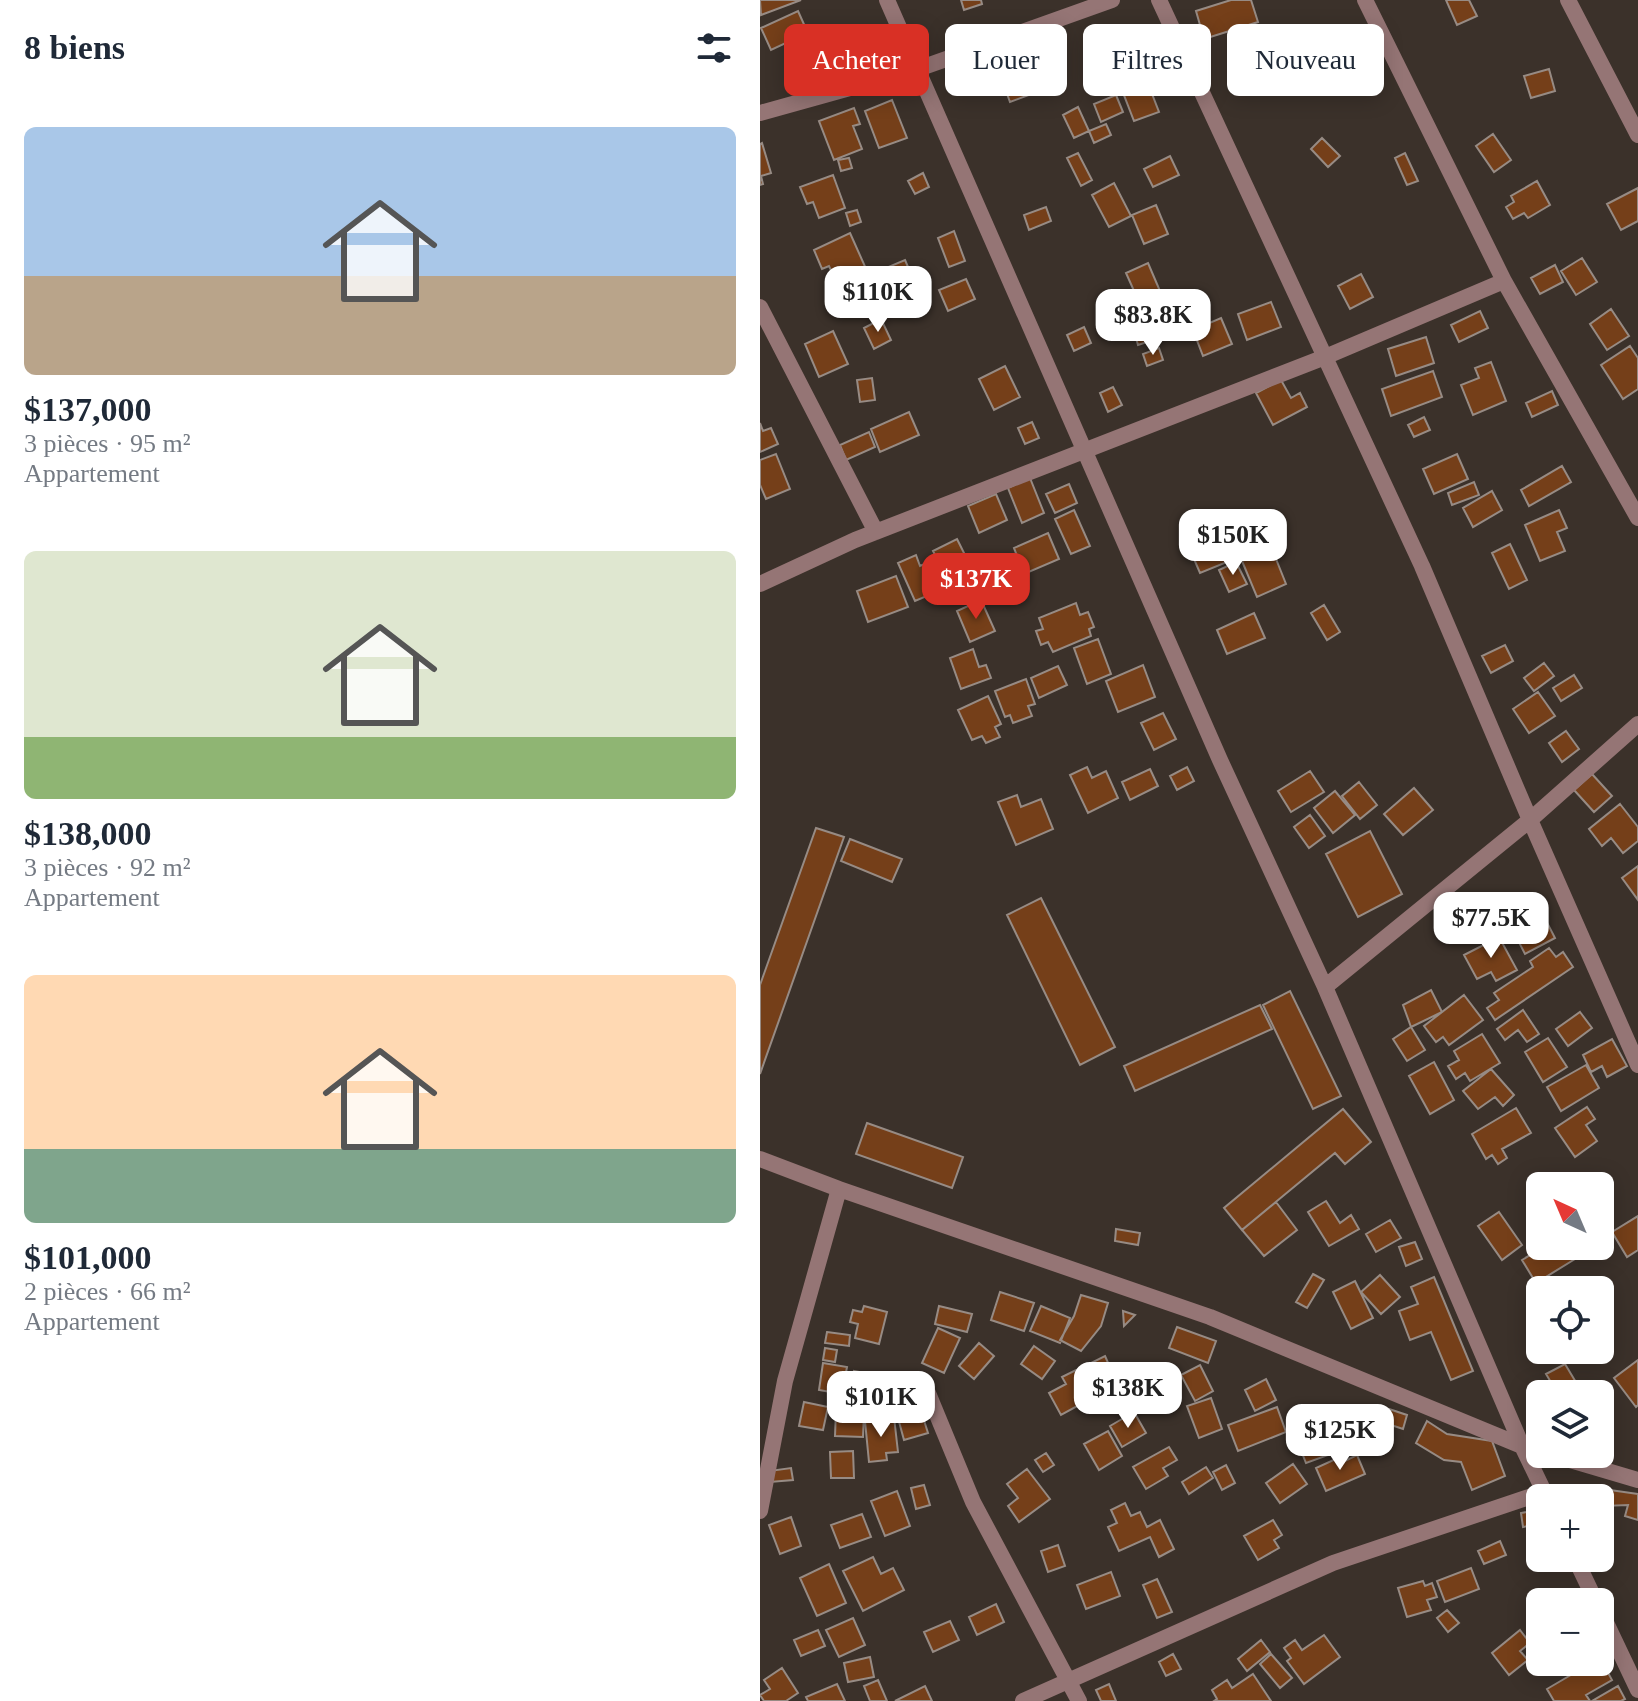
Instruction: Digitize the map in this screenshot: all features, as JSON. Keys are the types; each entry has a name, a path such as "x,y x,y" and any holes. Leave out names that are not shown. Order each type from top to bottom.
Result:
{"street":[{"path":"887,0 898,24"},
{"path":"929,65 1112,0"},
{"path":"1159,0 1422,566 1638,1065"},
{"path":"1365,0 1504,281 1638,518"},
{"path":"1568,0 1638,135"},
{"path":"929,94 1220,760 1325,987 1540,1484"},
{"path":"760,113 821,96"},
{"path":"760,584 876,532 1325,357 1504,281"},
{"path":"760,307 876,532"},
{"path":"1325,987 1530,820 1638,724"},
{"path":"760,1159 1210,1317 1526,1447"},
{"path":"760,1511 785,1381 839,1189"},
{"path":"928,1393 973,1502 1079,1701"},
{"path":"1597,1468 1638,1480"},
{"path":"1023,1701 1333,1563 1526,1501"},
{"path":"1614,1639 1638,1690"}],"building":[{"path":"760,0 801,0 761,15"},
{"path":"961,0 981,0 982,4 964,10"},
{"path":"1231,0 1251,0 1258,22 1227,24 1227,32 1211,37 1211,24 1200,24 1196,11"},
{"path":"1446,0 1469,0 1477,16 1457,25"},
{"path":"798,11 804,24 784,24 784,44 771,50 761,28"},
{"path":"1549,69 1555,91 1531,98 1524,76"},
{"path":"1008,96 1026,96 1010,102"},
{"path":"1116,96 1123,112 1101,122 1094,104"},
{"path":"1124,96 1153,96 1159,112 1134,121"},
{"path":"892,100 907,138 879,148 865,111"},
{"path":"1078,107 1089,131 1074,138 1063,115"},
{"path":"854,108 860,124 853,126 862,149 834,160 819,121"},
{"path":"1106,124 1111,135 1094,143 1089,131"},
{"path":"1493,134 1511,160 1494,172 1476,146"},
{"path":"1322,138 1340,156 1328,167 1311,149"},
{"path":"760,144 771,173 761,176 763,184 760,185"},
{"path":"1078,153 1092,180 1081,186 1067,158"},
{"path":"1405,153 1418,181 1407,185 1395,158"},
{"path":"1170,156 1179,175 1153,187 1144,169"},
{"path":"849,158 852,168 841,171 838,160"},
{"path":"923,173 929,187 915,194 908,181"},
{"path":"833,175 845,208 819,218 813,202 807,204 800,187"},
{"path":"1537,181 1550,205 1528,218 1524,213 1513,219 1506,207 1514,202 1511,196"},
{"path":"1114,183 1131,216 1109,227 1092,195"},
{"path":"1638,188 1638,221 1621,230 1607,204"},
{"path":"1156,205 1168,234 1144,244 1132,215"},
{"path":"1046,207 1051,221 1029,230 1024,215"},
{"path":"857,210 861,222 850,226 846,213"},
{"path":"954,231 965,261 949,267 938,238"},
{"path":"850,233 867,271 838,285 829,266 822,269 814,250"},
{"path":"1582,258 1597,282 1576,295 1561,271"},
{"path":"905,260 917,288 885,302 874,273"},
{"path":"1148,263 1160,291 1139,302 1126,273"},
{"path":"1555,265 1563,282 1540,294 1531,278"},
{"path":"1361,274 1373,297 1350,309 1338,286"},
{"path":"966,279 975,299 948,311 939,290"},
{"path":"874,292 879,306 868,310 863,296"},
{"path":"1158,302 1169,335 1138,345 1134,331 1122,335 1116,316"},
{"path":"1195,302 1200,317 1178,326 1173,311"},
{"path":"1271,302 1281,327 1247,340 1238,314"},
{"path":"1611,309 1629,336 1607,350 1590,324"},
{"path":"1480,311 1488,328 1459,342 1451,325"},
{"path":"1221,318 1232,344 1203,356 1193,330"},
{"path":"881,319 891,340 874,349 864,328"},
{"path":"1084,327 1091,343 1074,351 1067,335"},
{"path":"833,331 848,364 819,377 805,344"},
{"path":"1426,337 1434,363 1396,376 1388,349"},
{"path":"1630,346 1638,358 1638,389 1623,399 1601,365"},
{"path":"1159,348 1163,360 1147,366 1143,354"},
{"path":"1491,362 1506,401 1473,415 1461,385 1479,378 1475,368"},
{"path":"1005,366 1020,397 994,410 979,379"},
{"path":"1433,371 1442,397 1391,416 1382,389"},
{"path":"872,378 875,400 860,402 857,380"},
{"path":"1281,380 1291,398 1300,393 1307,407 1273,425 1256,393"},
{"path":"1113,387 1122,405 1108,412 1100,393"},
{"path":"1552,391 1558,405 1532,417 1526,403"},
{"path":"909,412 919,435 880,452 871,429"},
{"path":"1424,417 1430,430 1414,437 1408,425"},
{"path":"1032,422 1039,438 1025,444 1018,428"},
{"path":"760,423 763,431 771,428 778,444 760,452"},
{"path":"869,432 875,447 846,460 840,445"},
{"path":"776,454 790,489 766,499 760,485 760,460"},
{"path":"1457,454 1468,479 1434,494 1423,469"},
{"path":"1562,466 1571,482 1529,506 1521,490"},
{"path":"1030,478 1044,513 1022,523 1008,488"},
{"path":"1474,482 1479,495 1452,505 1448,493"},
{"path":"1069,484 1077,503 1055,513 1046,494"},
{"path":"1492,491 1502,510 1473,527 1463,508"},
{"path":"996,494 1007,520 979,533 968,506"},
{"path":"1074,510 1090,546 1071,554 1055,519"},
{"path":"1559,510 1567,528 1557,532 1565,551 1540,561 1525,525"},
{"path":"1048,533 1059,559 1024,574 1014,548"},
{"path":"957,539 979,583 956,595 933,551"},
{"path":"1510,544 1527,580 1509,589 1492,553"},
{"path":"1221,547 1227,562 1200,573 1194,559"},
{"path":"1272,549 1286,584 1257,597 1242,561"},
{"path":"916,555 920,566 934,560 946,588 915,601 898,563"},
{"path":"1236,562 1247,584 1229,592 1219,570"},
{"path":"896,576 908,607 868,622 857,591"},
{"path":"981,600 995,631 970,642 957,611"},
{"path":"1076,603 1080,615 1088,612 1094,627 1089,629 1091,636 1053,652 1048,642 1041,645 1036,631 1043,629 1039,618"},
{"path":"1324,605 1340,632 1327,640 1311,613"},
{"path":"1254,613 1265,638 1227,654 1217,630"},
{"path":"1098,639 1111,674 1087,684 1074,648"},
{"path":"1505,645 1513,661 1491,673 1482,656"},
{"path":"973,649 979,667 986,665 991,678 961,689 950,658"},
{"path":"1544,663 1554,676 1534,691 1524,678"},
{"path":"1143,665 1155,697 1118,712 1106,681"},
{"path":"1058,666 1067,685 1039,698 1031,678"},
{"path":"1574,675 1582,688 1561,701 1553,688"},
{"path":"1026,679 1035,704 1028,706 1032,716 1013,723 1010,715 1005,717 995,691"},
{"path":"1538,692 1555,716 1529,733 1513,709"},
{"path":"988,696 1001,724 995,727 1000,737 986,743 982,736 972,740 958,710"},
{"path":"1163,713 1176,739 1154,750 1141,723"},
{"path":"1566,731 1579,749 1562,762 1549,743"},
{"path":"1087,767 1092,778 1106,771 1118,798 1088,813 1070,775"},
{"path":"1187,767 1194,781 1177,790 1170,776"},
{"path":"1150,769 1158,786 1130,800 1122,782"},
{"path":"1310,771 1324,792 1291,812 1278,791"},
{"path":"1592,774 1612,796 1594,812 1574,790"},
{"path":"1359,782 1377,805 1360,819 1342,796"},
{"path":"1414,788 1433,810 1403,835 1384,814"},
{"path":"1335,791 1355,815 1333,833 1314,808"},
{"path":"1017,795 1021,807 1041,799 1053,829 1016,845 998,802"},
{"path":"1620,804 1638,827 1638,841 1623,853 1611,838 1602,846 1589,829"},
{"path":"1310,815 1325,836 1309,848 1294,827"},
{"path":"816,828 844,837 760,1074 760,985"},
{"path":"1370,831 1402,894 1358,917 1326,854"},
{"path":"850,839 902,859 892,882 841,861"},
{"path":"1638,866 1638,900 1622,878"},
{"path":"1041,898 1115,1047 1080,1065 1007,915"},
{"path":"1484,902 1502,926 1485,938 1467,914"},
{"path":"1539,907 1555,938 1525,954 1509,923"},
{"path":"1499,937 1517,970 1496,981 1491,972 1477,979 1464,955"},
{"path":"1549,948 1556,957 1563,952 1573,967 1495,1020 1487,1008 1499,1000 1494,993 1533,967 1530,961"},
{"path":"1431,990 1442,1012 1411,1027 1403,1005"},
{"path":"1290,991 1341,1096 1313,1109 1263,1005"},
{"path":"1464,995 1483,1020 1449,1045 1443,1037 1436,1042 1424,1026"},
{"path":"1260,1005 1272,1029 1135,1091 1124,1066"},
{"path":"1523,1010 1539,1034 1527,1042 1518,1030 1505,1040 1497,1029"},
{"path":"1580,1012 1592,1028 1568,1046 1556,1029"},
{"path":"1411,1027 1425,1050 1407,1061 1393,1039"},
{"path":"1482,1034 1500,1063 1470,1081 1465,1073 1456,1079 1448,1066 1459,1060 1454,1051"},
{"path":"1548,1038 1567,1067 1543,1082 1525,1052"},
{"path":"1612,1039 1627,1066 1607,1077 1602,1066 1591,1072 1583,1055"},
{"path":"1434,1062 1454,1100 1430,1114 1409,1076"},
{"path":"1586,1065 1599,1088 1561,1111 1547,1087"},
{"path":"1491,1069 1514,1095 1503,1106 1495,1097 1478,1109 1463,1091"},
{"path":"1587,1107 1595,1119 1586,1125 1597,1141 1575,1157 1555,1128"},
{"path":"1516,1108 1531,1133 1502,1149 1507,1158 1498,1164 1492,1155 1486,1159 1472,1134"},
{"path":"1343,1109 1371,1142 1345,1164 1335,1153 1242,1230 1224,1208"},
{"path":"867,1123 963,1157 952,1188 856,1154"},
{"path":"1326,1201 1340,1223 1351,1215 1359,1229 1329,1246 1308,1212"},
{"path":"1276,1202 1297,1230 1264,1256 1242,1230"},
{"path":"1499,1212 1522,1245 1502,1260 1478,1226"},
{"path":"1638,1216 1638,1250 1627,1257 1614,1231"},
{"path":"1390,1220 1401,1238 1376,1252 1366,1234"},
{"path":"1116,1229 1140,1233 1138,1245 1115,1241"},
{"path":"1415,1242 1422,1259 1406,1266 1399,1247"},
{"path":"1526,1258 1526,1260 1573,1260 1547,1276 1532,1276 1522,1260"},
{"path":"1313,1274 1324,1280 1307,1308 1296,1302"},
{"path":"1380,1275 1400,1297 1381,1314 1361,1292"},
{"path":"1434,1277 1473,1371 1451,1380 1431,1332 1410,1340 1399,1311 1418,1304 1411,1287"},
{"path":"1355,1281 1373,1318 1351,1329 1333,1292"},
{"path":"1000,1292 1034,1303 1024,1331 991,1320"},
{"path":"1081,1295 1108,1303 1101,1326 1081,1351 1060,1340 1074,1316"},
{"path":"864,1306 887,1312 879,1344 855,1338 858,1324 850,1322 853,1310 862,1312"},
{"path":"939,1306 972,1314 967,1332 935,1324"},
{"path":"1041,1306 1070,1318 1060,1343 1030,1331"},
{"path":"1123,1311 1135,1315 1124,1326"},
{"path":"1177,1327 1216,1341 1208,1363 1169,1348"},
{"path":"938,1328 960,1338 944,1373 922,1363"},
{"path":"827,1332 850,1335 849,1346 825,1343"},
{"path":"979,1343 994,1356 974,1379 959,1366"},
{"path":"1034,1346 1055,1361 1042,1379 1021,1364"},
{"path":"825,1348 837,1350 835,1362 823,1360"},
{"path":"1105,1356 1117,1383 1098,1392 1085,1366"},
{"path":"1638,1360 1638,1405 1636,1407 1614,1378"},
{"path":"823,1363 847,1367 842,1394 819,1390"},
{"path":"1565,1364 1575,1380 1550,1380 1546,1374"},
{"path":"1200,1365 1213,1391 1195,1401 1181,1375"},
{"path":"1076,1370 1092,1398 1061,1415 1049,1393 1066,1384 1062,1377"},
{"path":"854,1371 876,1375 871,1402 849,1398"},
{"path":"884,1374 905,1377 902,1402 881,1399"},
{"path":"1266,1379 1276,1400 1255,1411 1245,1390"},
{"path":"1211,1398 1222,1429 1199,1438 1187,1406"},
{"path":"804,1402 828,1407 823,1430 799,1426"},
{"path":"1277,1407 1286,1432 1238,1451 1228,1425"},
{"path":"1339,1409 1353,1446 1306,1463 1288,1418 1309,1410 1312,1420"},
{"path":"1389,1409 1407,1415 1403,1429 1385,1423"},
{"path":"836,1411 864,1412 863,1437 835,1436"},
{"path":"921,1411 928,1433 904,1440 898,1418"},
{"path":"1134,1412 1146,1433 1122,1447 1110,1426"},
{"path":"894,1417 898,1452 886,1453 887,1460 869,1462 865,1421"},
{"path":"1427,1421 1447,1434 1492,1441 1505,1476 1472,1490 1461,1462 1444,1460 1416,1443"},
{"path":"1108,1431 1122,1456 1099,1470 1084,1444"},
{"path":"1169,1447 1177,1460 1163,1468 1168,1476 1146,1489 1133,1467"},
{"path":"853,1451 854,1478 831,1478 830,1452"},
{"path":"1046,1453 1054,1465 1043,1472 1035,1460"},
{"path":"1357,1455 1365,1474 1326,1491 1316,1468 1340,1457 1343,1462"},
{"path":"1293,1464 1307,1484 1280,1503 1266,1483"},
{"path":"1226,1465 1235,1483 1222,1490 1213,1472"},
{"path":"1206,1467 1213,1478 1189,1494 1182,1482"},
{"path":"791,1468 793,1480 770,1482 769,1471"},
{"path":"1027,1469 1050,1499 1019,1522 1008,1506 1018,1498 1007,1484"},
{"path":"924,1485 930,1505 916,1509 911,1488"},
{"path":"897,1491 910,1526 885,1536 871,1501"},
{"path":"1614,1491 1638,1494 1638,1520 1625,1516 1628,1505 1614,1506"},
{"path":"1125,1503 1131,1516 1140,1512 1147,1527 1160,1520 1174,1549 1159,1557 1150,1537 1119,1551 1108,1527 1117,1523 1111,1510"},
{"path":"1526,1512 1526,1526 1523,1527 1521,1513"},
{"path":"862,1514 871,1537 840,1548 831,1525"},
{"path":"791,1517 801,1546 780,1554 769,1525"},
{"path":"1273,1520 1282,1535 1274,1540 1279,1548 1258,1560 1244,1536"},
{"path":"1500,1541 1506,1555 1484,1564 1478,1551"},
{"path":"1058,1545 1065,1566 1048,1572 1041,1551"},
{"path":"873,1557 881,1574 893,1568 904,1590 863,1611 843,1571"},
{"path":"829,1564 846,1603 817,1616 800,1578"},
{"path":"1471,1568 1479,1589 1445,1602 1437,1581"},
{"path":"1111,1572 1120,1596 1086,1609 1077,1585"},
{"path":"1157,1579 1172,1612 1157,1618 1143,1585"},
{"path":"1423,1581 1425,1586 1432,1583 1437,1597 1427,1600 1431,1610 1407,1617 1398,1588"},
{"path":"996,1604 1004,1622 977,1635 969,1617"},
{"path":"1447,1610 1459,1623 1448,1632 1437,1618"},
{"path":"853,1618 865,1645 839,1657 826,1630"},
{"path":"950,1621 959,1640 933,1652 924,1632"},
{"path":"818,1630 825,1646 801,1656 794,1640"},
{"path":"1520,1630 1526,1638 1526,1646 1520,1651 1526,1662 1509,1675 1492,1653"},
{"path":"1324,1635 1340,1657 1304,1684 1287,1661 1291,1658 1284,1648 1295,1640 1302,1650"},
{"path":"1261,1640 1270,1652 1247,1671 1238,1659"},
{"path":"1173,1654 1181,1669 1166,1676 1159,1662"},
{"path":"1271,1654 1292,1678 1280,1688 1260,1664"},
{"path":"870,1657 874,1677 848,1682 844,1663"},
{"path":"782,1668 798,1693 786,1701 764,1701 760,1695 770,1689 764,1680"},
{"path":"1253,1674 1271,1701 1214,1701 1217,1699 1212,1690 1227,1680 1232,1688"},
{"path":"1569,1676 1610,1676 1612,1680 1586,1695 1590,1701 1554,1701 1547,1689"},
{"path":"878,1680 887,1701 870,1701 864,1686"},
{"path":"837,1684 845,1701 808,1701 806,1697"},
{"path":"1109,1684 1116,1701 1101,1701 1096,1690"},
{"path":"925,1686 932,1701 895,1701"},
{"path":"1618,1686 1625,1699 1592,1701"}]}
